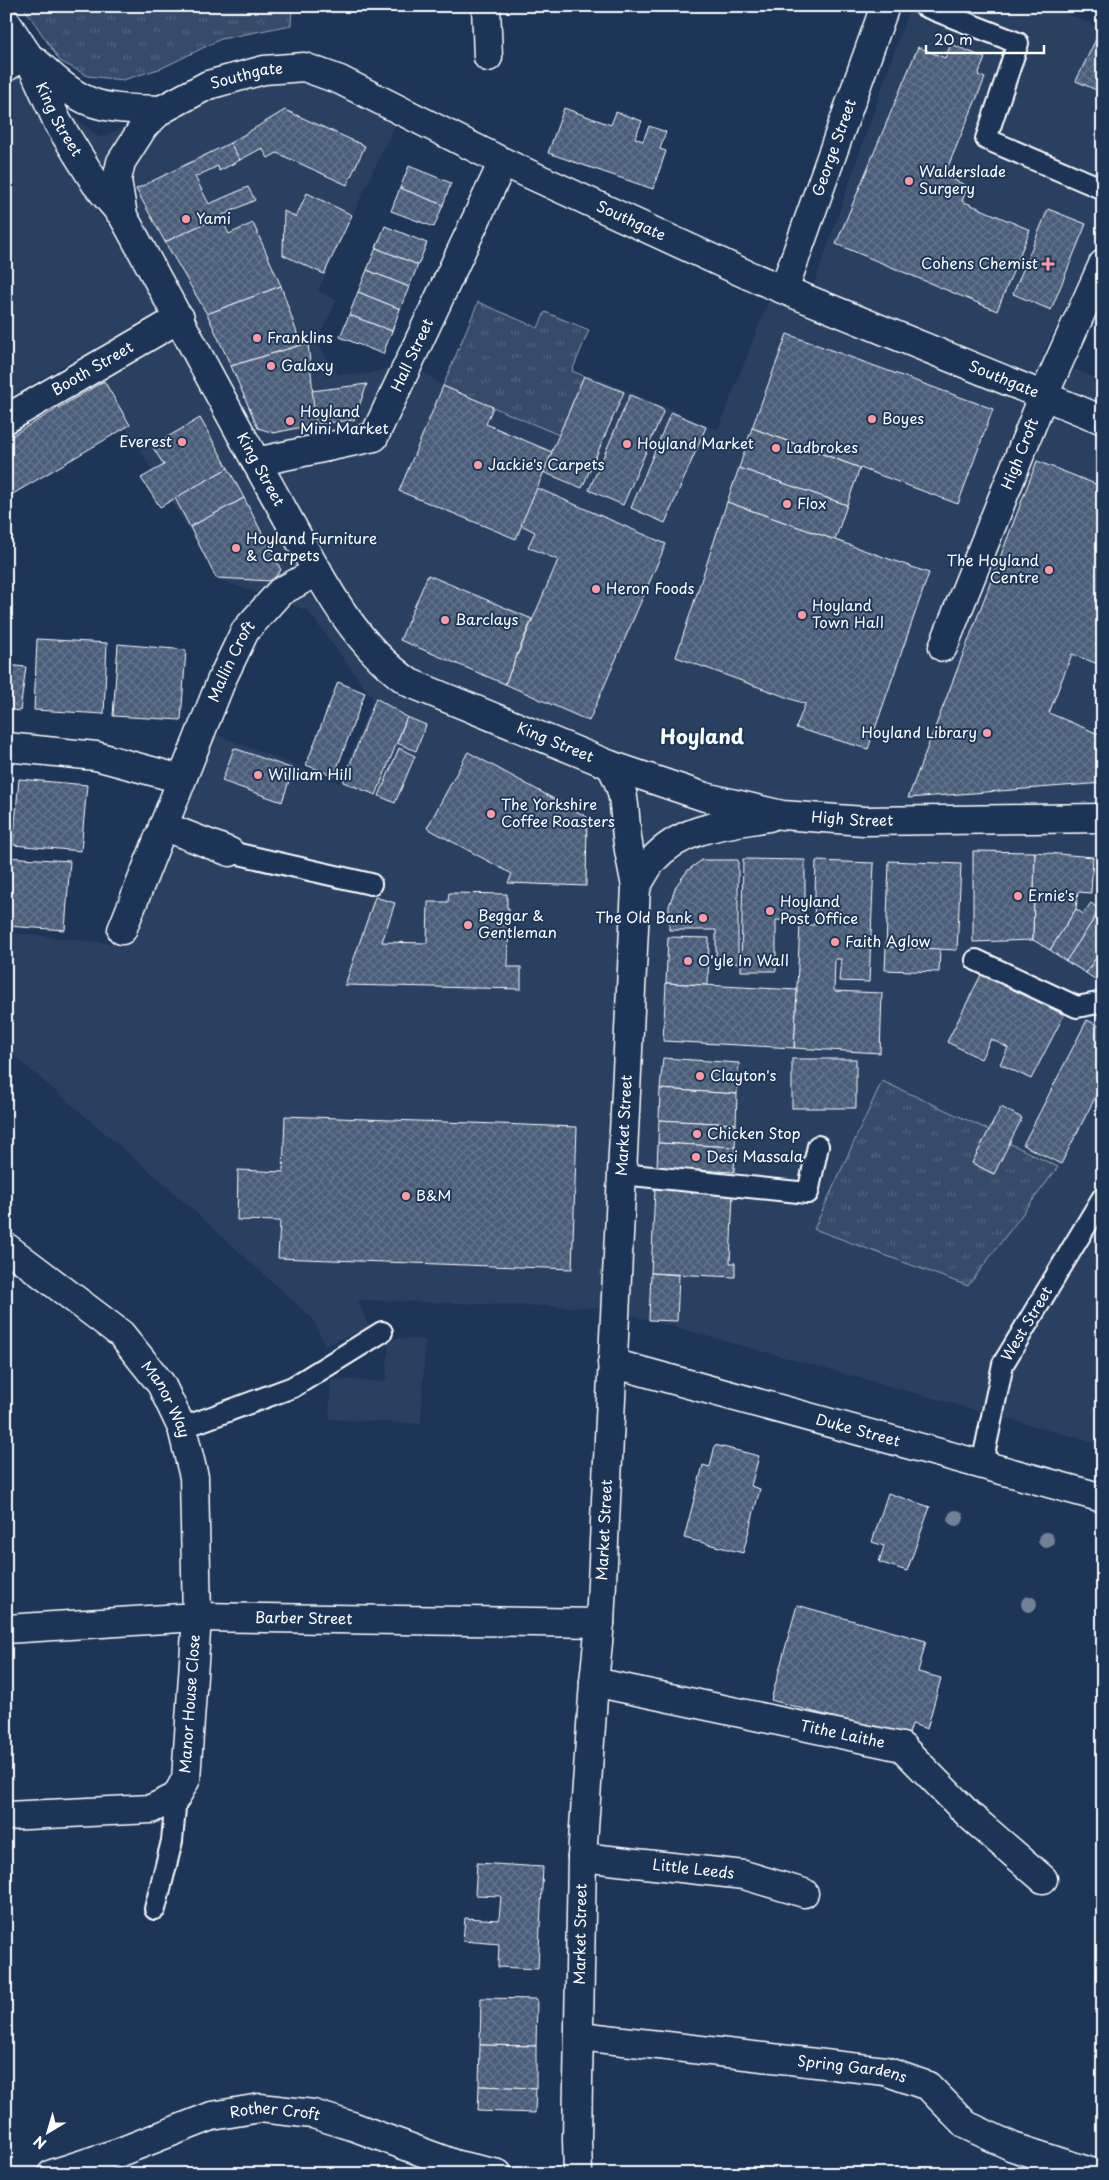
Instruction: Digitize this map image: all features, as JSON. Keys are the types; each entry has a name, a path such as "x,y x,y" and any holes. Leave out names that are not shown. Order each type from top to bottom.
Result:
{"street":[{"path":"486,6 488,57"},
{"name":"George Street","path":"784,289 885,6"},
{"name":"King Street","path":"6,22 16,61 96,184 123,216 180,318 256,462 318,571 356,632 390,669 410,683 610,765"},
{"name":"King Street","path":"16,61 91,102 121,108 161,110"},
{"name":"Southgate","path":"161,110 208,85 264,70 304,67 340,80 503,162 748,275 1103,420"},
{"path":"123,216 117,180 121,162 144,126 161,110"},
{"name":"Hall Street","path":"256,462 374,438 503,162"},
{"name":"High Croft","path":"943,647 1044,397 1103,264"},
{"name":"Booth Street","path":"6,419 180,318"},
{"name":"Mallin Croft","path":"122,930 222,679 245,631 280,592 318,571"},
{"path":"6,747 96,756 181,779"},
{"name":"High Street","path":"610,765 705,797 782,815 871,821 1103,818"},
{"name":"Market Street","path":"578,2174 582,1857 600,1623 636,887 627,837 624,798 621,784 610,765"},
{"name":"Market Street","path":"636,887 652,860 672,844 706,827 782,815"},
{"path":"163,826 230,852"},
{"name":"Manor Way","path":"6,1247 121,1334 161,1384 182,1428 194,1477 197,1617"},
{"name":"Duke Street","path":"612,1363 1103,1498"},
{"name":"Barber Street","path":"6,1629 197,1617 600,1623"},
{"name":"Manor House Close","path":"176,1797 186,1779 197,1617"},
{"name":"Tithe Laithe","path":"594,1682 902,1747 970,1816 1043,1878"},
{"path":"6,1816 151,1810 176,1797"},
{"name":"Little Leeds","path":"582,1857 744,1875 804,1893"},
{"name":"Spring Gardens","path":"580,2036 885,2071 928,2086 966,2125 1013,2147 1097,2174"},
{"name":"Rother Croft","path":"52,2174 120,2152 212,2116 260,2108 313,2114 457,2164 498,2174"}],"lane":[{"path":"924,6 1018,43 986,139 1103,189"},
{"path":"230,852 371,884"},
{"path":"976,960 1078,1007 1103,1002"},
{"path":"622,1174 808,1193 818,1146"},
{"name":"West Street","path":"982,1464 1003,1364 1103,1197"},
{"path":"182,1428 293,1388 382,1332"},
{"path":"155,1909 172,1840 176,1797"}],"shaded area":[{"path":"910,6 1052,6 1051,8 1103,28 1103,228 1042,356 1103,381 1103,1445 605,1308 358,1300 369,1327 325,1346 313,1319 160,1180 6,1049 6,932 116,944 202,729 340,783 373,699 308,611 220,580 81,355 6,399 6,85 24,75 100,138 161,110 304,67 402,112 318,291 337,300 316,342 338,374 366,374 411,363 443,386 558,435 584,376 587,377 588,374 718,430 770,297 805,311"},
{"path":"389,1338 425,1340 421,1424 329,1419 331,1379 386,1382"}],"green space":[{"path":"23,6 292,6 291,25 221,39 162,68 123,80 88,76 60,61"},
{"path":"478,302 538,328 545,312 589,330 572,371 584,376 559,435 443,386"},
{"path":"882,1081 989,1130 972,1163 993,1174 1009,1143 1058,1167 968,1286 814,1229"}],"building":[{"path":"1097,37 1103,40 1103,93 1076,81"},
{"name":"Walderslade Surgery","path":"951,44 985,58 978,75 985,78 944,176 968,186 962,201 1030,230 997,311 836,244 918,47 945,58"},
{"path":"564,108 611,125 616,112 642,121 635,138 643,141 649,126 666,132 660,149 666,151 653,189 548,153"},
{"path":"285,110 365,146 347,185 277,153 268,158 262,148 240,160 230,143"},
{"path":"230,143 240,160 219,171 218,166 195,177 209,204 248,187 255,200 165,242 136,189"},
{"path":"409,166 451,183 443,205 400,188"},
{"path":"400,188 443,205 434,227 391,211"},
{"path":"307,193 352,215 324,274 283,255 284,211 296,217"},
{"name":"Cohens Chemist","path":"1048,209 1086,224 1051,310 1013,294"},
{"path":"220,216 229,234 253,223 281,286 207,314 165,242"},
{"path":"385,226 427,243 418,265 376,248"},
{"path":"376,248 418,265 409,287 367,270"},
{"path":"367,270 409,287 400,309 358,292"},
{"path":"281,286 301,345 231,366 207,314"},
{"path":"358,292 400,309 392,331 349,315"},
{"path":"349,315 392,331 383,354 340,337"},
{"name":"Boyes","path":"787,334 993,409 958,504 752,428"},
{"path":"308,343 316,424 274,433 258,428 231,366"},
{"path":"584,376 624,392 582,488 543,472"},
{"path":"104,381 130,425 6,498 6,439"},
{"path":"367,384 354,420 316,424 312,391"},
{"name":"Jackie's Carpets","path":"443,386 493,407 486,424 552,452 516,539 399,491"},
{"path":"630,395 664,410 623,505 589,490"},
{"path":"671,412 706,427 665,523 631,508"},
{"path":"200,418 228,468 160,507 141,478 164,465 152,446"},
{"name":"Ladbrokes","path":"752,428 860,468 847,505 739,468"},
{"name":"The Hoyland Centre","path":"1037,461 1103,487 1103,666 1072,654 1049,713 1101,735 1103,731 1103,783 908,798"},
{"path":"228,468 244,498 190,527 175,498"},
{"name":"Flox","path":"739,468 847,505 835,540 727,502"},
{"name":"Heron Foods","path":"537,488 666,544 589,721 505,684 558,560 528,547 535,532 521,525"},
{"name":"Hoyland Furniture & Carpets","path":"244,498 281,570 272,581 216,578 190,527"},
{"name":"Hoyland Town Hall","path":"727,502 929,573 868,749 796,728 805,704 676,657"},
{"path":"428,575 532,619 505,684 400,640"},
{"path":"37,639 107,643 104,714 34,710"},
{"path":"118,644 186,650 181,720 113,716"},
{"path":"6,665 26,667 20,711 6,709"},
{"path":"338,682 365,693 334,776 306,765"},
{"path":"376,698 407,717 376,795 343,782"},
{"path":"407,717 426,725 416,751 397,743"},
{"name":"William Hill","path":"234,748 293,769 282,802 222,781"},
{"path":"399,748 415,756 395,803 379,796"},
{"path":"468,752 587,817 586,886 508,883 512,874 427,828"},
{"path":"19,779 87,785 81,851 13,845"},
{"path":"973,851 1035,852 1033,940 973,942"},
{"path":"1035,852 1093,857 1091,893 1078,892 1076,909 1050,950 1033,940"},
{"path":"6,857 70,861 65,930 6,926"},
{"path":"743,859 805,860 805,921 776,920 776,971 741,971"},
{"name":"The Old Bank","path":"702,860 738,860 738,963 716,963 716,930 669,930 669,906 676,886 688,870"},
{"name":"Faith Aglow","path":"816,861 874,863 869,982 839,981 841,959 835,959 834,991 882,993 880,1053 794,1048 800,925 814,925"},
{"path":"889,861 961,864 957,950 886,947"},
{"name":"Beggar & Gentleman","path":"449,893 507,894 507,908 509,908 508,967 521,967 521,989 345,985 375,897 395,903 382,942 427,943 428,902 448,902"},
{"path":"1091,903 1100,910 1066,961 1050,950 1076,909 1083,914"},
{"path":"1100,910 1103,912 1103,947 1086,973 1066,961"},
{"name":"O'yle In Wall","path":"668,937 709,938 708,985 666,983"},
{"path":"886,947 940,949 939,972 885,970"},
{"path":"1103,947 1103,985 1086,973"},
{"path":"982,973 1064,1015 1031,1079 1000,1064 1008,1048 991,1039 981,1059 947,1042"},
{"path":"666,983 797,990 794,1048 663,1041"},
{"path":"1087,1020 1103,1028 1103,1082 1061,1164 1023,1145"},
{"name":"Clayton's","path":"663,1058 739,1063 737,1094 660,1089"},
{"path":"792,1059 856,1059 856,1108 792,1108"},
{"path":"660,1089 737,1094 736,1124 659,1120"},
{"path":"1001,1107 1022,1118 994,1174 972,1163"},
{"name":"B&M","path":"285,1116 577,1127 572,1269 278,1258 280,1221 237,1220 238,1170 283,1172"},
{"name":"Chicken Stop","path":"659,1120 736,1124 735,1147 658,1143"},
{"name":"Desi Massala","path":"658,1143 735,1147 734,1172 657,1168"},
{"path":"655,1189 733,1193 730,1263 735,1263 735,1277 651,1273"},
{"path":"651,1273 679,1275 677,1321 649,1320"},
{"path":"715,1445 759,1456 751,1486 760,1489 743,1553 684,1538 703,1465 710,1467"},
{"path":"888,1493 930,1507 907,1571 879,1562 884,1546 872,1542"},
{"path":"797,1605 926,1641 918,1672 941,1678 927,1729 912,1724 908,1738 771,1700"},
{"path":"477,1863 543,1867 538,1969 498,1967 499,1944 463,1941 465,1918 499,1920 501,1896 475,1895"},
{"path":"481,1998 537,1999 536,2046 480,2045"},
{"path":"480,2045 536,2046 536,2088 479,2086"},
{"path":"479,2086 536,2088 535,2113 478,2111"}],"place":[{"name":"Walderslade Surgery","path":"909,181"},
{"name":"Yami","path":"186,219"},
{"name":"Cohens Chemist","path":"1048,264"},
{"name":"Franklins","path":"257,338"},
{"name":"Galaxy","path":"271,366"},
{"name":"Boyes","path":"872,419"},
{"name":"Hoyland Mini Market","path":"290,421"},
{"name":"Everest","path":"182,442"},
{"name":"Hoyland Market","path":"627,444"},
{"name":"Ladbrokes","path":"776,448"},
{"name":"Jackie's Carpets","path":"478,465"},
{"name":"Flox","path":"787,504"},
{"name":"Hoyland Furniture & Carpets","path":"236,548"},
{"name":"The Hoyland Centre","path":"1049,570"},
{"name":"Heron Foods","path":"596,589"},
{"name":"Hoyland Town Hall","path":"802,615"},
{"name":"Barclays","path":"445,620"},
{"name":"Hoyland Library","path":"987,733"},
{"name":"William Hill","path":"258,775"},
{"name":"The Yorkshire Coffee Roasters","path":"491,814"},
{"name":"Ernie's","path":"1018,896"},
{"name":"Hoyland Post Office","path":"770,911"},
{"name":"The Old Bank","path":"703,918"},
{"name":"Beggar & Gentleman","path":"468,925"},
{"name":"Faith Aglow","path":"835,942"},
{"name":"O'yle In Wall","path":"688,961"},
{"name":"Clayton's","path":"700,1076"},
{"name":"Chicken Stop","path":"697,1134"},
{"name":"Desi Massala","path":"696,1157"},
{"name":"B&M","path":"406,1196"}],"district":[{"name":"Hoyland","path":"702,737"}]}
